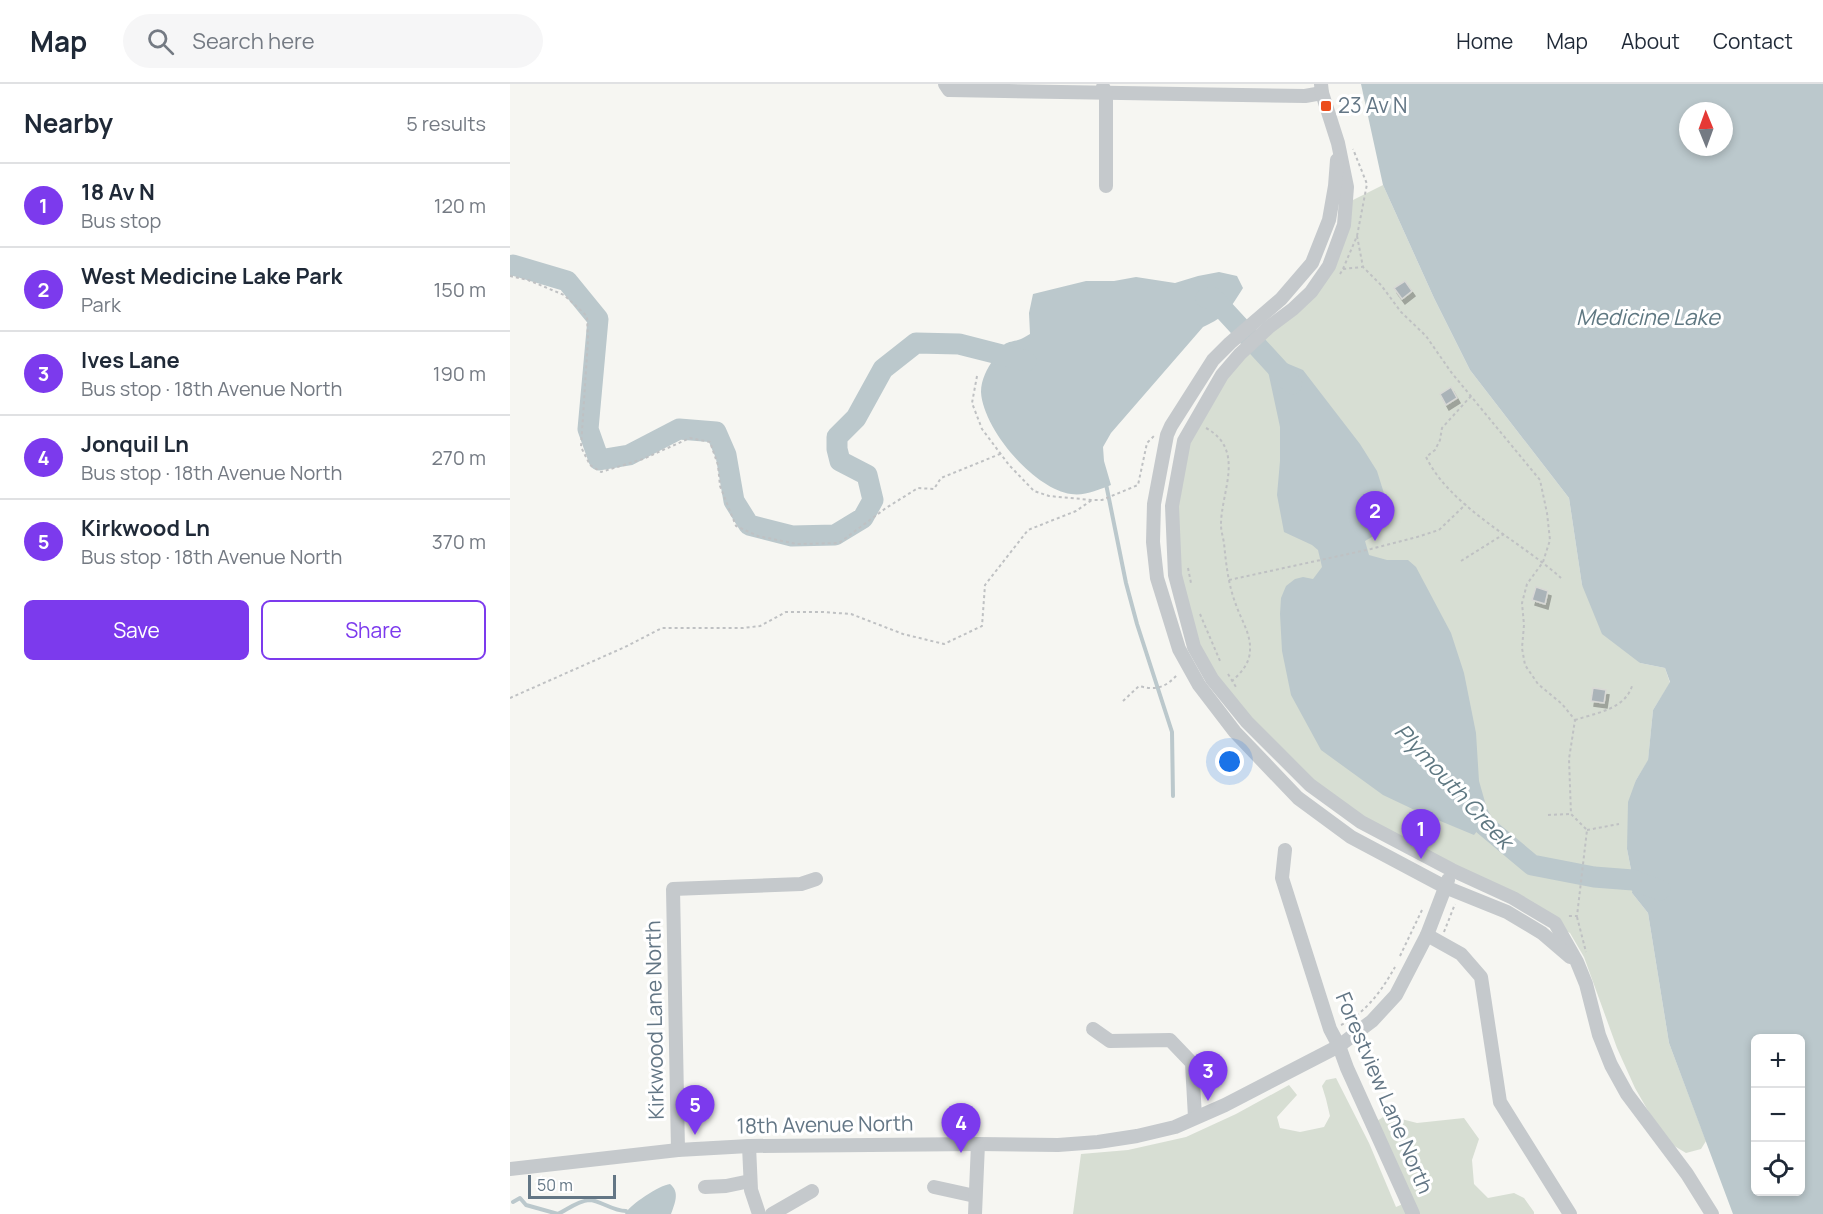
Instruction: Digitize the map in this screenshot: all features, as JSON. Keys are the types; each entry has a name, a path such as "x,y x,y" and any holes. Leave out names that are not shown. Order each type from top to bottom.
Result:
{"street":[{"path":"947,87 1198,89 1305,96 1322,89 1338,144 1347,187 1344,225 1329,266 1311,291 1293,309 1265,322 1230,344 1214,360 1171,426 1167,435 1154,504 1153,542 1157,578 1179,650 1200,685 1235,732 1298,798 1351,837 1445,887 1507,912 1582,959"},
{"path":"1104,88 1106,186"},
{"path":"1265,322 1222,375 1185,441 1172,506 1175,575 1194,647 1212,679 1240,713 1310,785 1361,822 1452,870 1513,898 1555,923 1582,959 1596,1025 1611,1065 1627,1094 1687,1174 1712,1214"},
{"name":"Forestview Lane North","path":"1285,850 1282,878 1330,1029 1340,1046 1347,1068 1413,1214"},
{"name":"18th Avenue North","path":"510,1169 678,1150 749,1146 1058,1145 1137,1136 1175,1127 1225,1105 1340,1046 1372,1021 1396,995 1427,935 1452,870"},
{"name":"Kirkwood Lane North","path":"678,1150 673,889 801,884 816,879"},
{"path":"1427,935 1461,954 1481,977 1500,1102 1570,1214"},
{"path":"1093,1029 1110,1041 1170,1040 1192,1063 1195,1117"},
{"path":"975,1214 978,1144"},
{"path":"749,1146 751,1190 759,1214"},
{"path":"705,1187 750,1181"},
{"path":"934,1187 975,1196"},
{"path":"772,1214 812,1191"}],"path":[{"path":"1338,276 1357,236 1363,267 1381,285 1401,312 1426,336 1451,372 1540,480 1550,540 1543,562 1527,584 1522,603 1524,625 1522,648 1525,665 1538,684 1562,704 1575,720 1569,759 1570,814 1587,830"},
{"path":"1343,269 1363,267"},
{"path":"510,276 528,280 564,295 587,316 588,339 581,447 590,465 601,472 643,459 690,438 710,442 718,465 720,486 736,526 758,536 797,544 839,543 886,508 918,488 934,489 941,478 1000,453"},
{"path":"977,376 972,403 982,429 1009,465 1034,491 1049,496 1102,500 1138,485 1147,443 1153,436 1167,435"},
{"path":"1472,396 1442,428 1435,450 1426,457 1442,483 1561,578"},
{"path":"1203,426 1218,436 1228,452 1228,474 1221,526 1229,580 1250,638 1250,653 1242,672 1232,681"},
{"path":"510,698 662,628 760,626 786,612 851,614 903,634 944,644 982,626 985,585 1028,530 1076,511 1092,500"},
{"path":"1229,580 1371,549 1439,530 1466,504"},
{"path":"1461,561 1503,534"},
{"path":"1188,563 1192,586"},
{"path":"1199,612 1220,661"},
{"path":"1123,701 1139,687 1154,689 1168,684 1188,665"},
{"path":"1228,674 1239,691"},
{"path":"1575,720 1620,704 1627,698 1632,686"},
{"path":"1548,815 1570,814"},
{"path":"1587,830 1619,825"},
{"path":"1582,959 1577,916 1587,830"},
{"path":"1447,936 1444,932 1445,927 1455,900"},
{"path":"1330,1029 1353,1018 1383,988 1422,909"},
{"path":"1560,917 1577,916"}],"shaded area":[{"path":"1383,185 1434,298 1470,370 1569,498 1582,585 1640,663 1665,668 1670,683 1653,710 1648,761 1636,780 1627,849 1633,880 1632,893 1648,913 1669,1043 1706,1141 1701,1149 1686,1153 1671,1144 1654,1121 1635,1088 1617,1048 1584,957 1570,933 1452,870 1310,785 1212,679 1175,575 1172,506 1184,441 1222,375 1329,266 1347,203"},
{"path":"1336,1078 1369,1143 1396,1207 1412,1200 1377,1121 1386,1115 1417,1123 1464,1118 1479,1139 1472,1160 1474,1184 1488,1198 1514,1193 1524,1198 1534,1214 1073,1214 1081,1154 1128,1150 1186,1137 1236,1114 1289,1085 1297,1095 1277,1117 1280,1128 1300,1132 1324,1127 1330,1116 1322,1086 1326,1080"}],"water":[{"name":"Medicine Lake","path":"1361,84 1823,84 1823,1214 1733,1214 1669,1043 1648,913 1632,893 1633,880 1627,849 1628,802 1636,780 1648,760 1653,710 1670,682 1665,668 1640,663 1602,634 1582,585 1569,498 1470,370 1434,298 1383,185"},
{"path":"1219,272 1237,276 1243,288 1227,312 1203,327 1111,433 1103,447 1104,461 1111,485 1081,494 1057,490 1042,481 1013,455 991,423 984,407 981,388 987,370 1002,347 1006,343 1020,340 1030,334 1029,313 1033,294 1086,281 1114,281 1136,277 1175,283"},
{"path":"1279,360 1303,370 1360,444 1377,471 1388,513 1377,534 1365,541 1369,555 1387,560 1408,560 1416,567 1451,633 1464,673 1476,733 1479,781 1489,816 1474,835 1383,795 1321,750 1291,695 1282,651 1281,598 1286,586 1295,579 1303,577 1313,579 1322,567 1318,550 1284,532 1277,495 1280,427 1268,371"},
{"path":"670,1184 676,1194 671,1214 625,1214 645,1196"}],"building":[{"path":"1405,281 1412,291 1402,299 1394,288"},
{"path":"1451,387 1457,398 1446,405 1440,394"},
{"path":"1536,587 1548,591 1545,604 1532,600"},
{"path":"1593,688 1606,690 1604,703 1591,701"}],"waterway":[{"name":"Plymouth Creek","path":"510,266 567,281 598,319 588,429 599,460 629,455 679,429 716,432 726,455 734,501 749,525 792,536 835,535 863,518 873,500 867,475 840,461 837,437 856,418 883,369 916,343 959,344 1026,361"},
{"name":"Plymouth Creek","path":"1206,298 1212,297 1292,384"},
{"path":"1106,484 1126,583 1172,732 1173,796"},
{"name":"Plymouth Creek","path":"1467,800 1473,805 1484,825 1532,865 1594,877 1633,880 1660,890"},
{"path":"513,1202 520,1198 526,1205 558,1214 589,1200 626,1211"}],"place":[{"name":"23 Av N","path":"1326,106"},
{"name":"West Medicine Lake Park","path":"1375,541"},
{"name":"18 Av N","path":"1421,859"},
{"name":"Ives Lane","path":"1208,1101"},
{"name":"Kirkwood Ln","path":"695,1135"},
{"name":"Jonquil Ln","path":"961,1153"}]}
